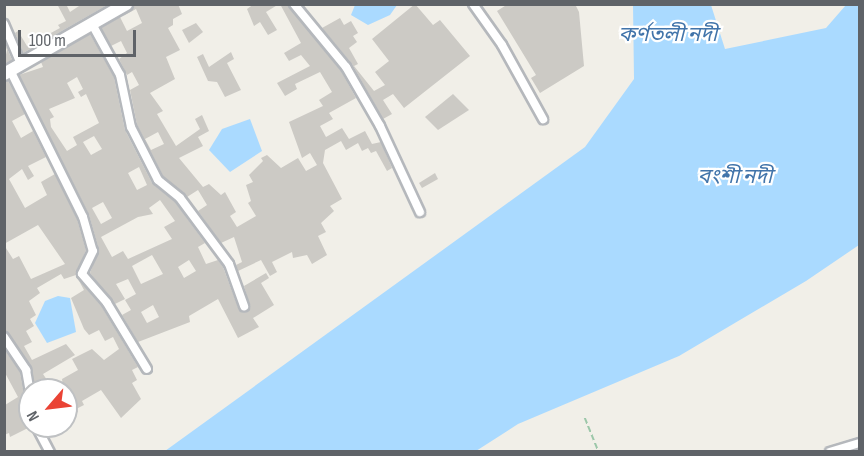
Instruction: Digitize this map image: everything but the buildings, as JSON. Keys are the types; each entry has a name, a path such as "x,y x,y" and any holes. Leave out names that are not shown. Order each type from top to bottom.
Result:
{"street":[{"path":"294,4 346,67 380,126 420,212"},
{"path":"473,4 502,45 543,119"},
{"path":"12,69 122,5"},
{"path":"4,24 12,69 83,218 93,251 82,274 106,303 147,369"},
{"path":"92,24 120,75 132,127 158,180 180,198 229,264 244,306"},
{"path":"4,337 26,370 27,378"},
{"path":"42,438 50,452"},
{"path":"830,452 860,443"}],"path":[{"path":"585,418 600,452"}],"water":[{"path":"355,4 397,5 390,15 368,25 351,15"},
{"path":"633,5 711,5 725,49 826,28 846,5 859,5 859,245 806,281 679,356 518,424 476,451 165,451 585,147 634,79"},
{"path":"250,119 262,151 230,172 209,150 222,129"},
{"path":"58,296 70,298 76,332 47,343 35,323 45,301"}],"water label":[{"name":"কর্ণতলী নদী","path":"668,35"},
{"name":"বংশী নদী","path":"735,177"}]}
